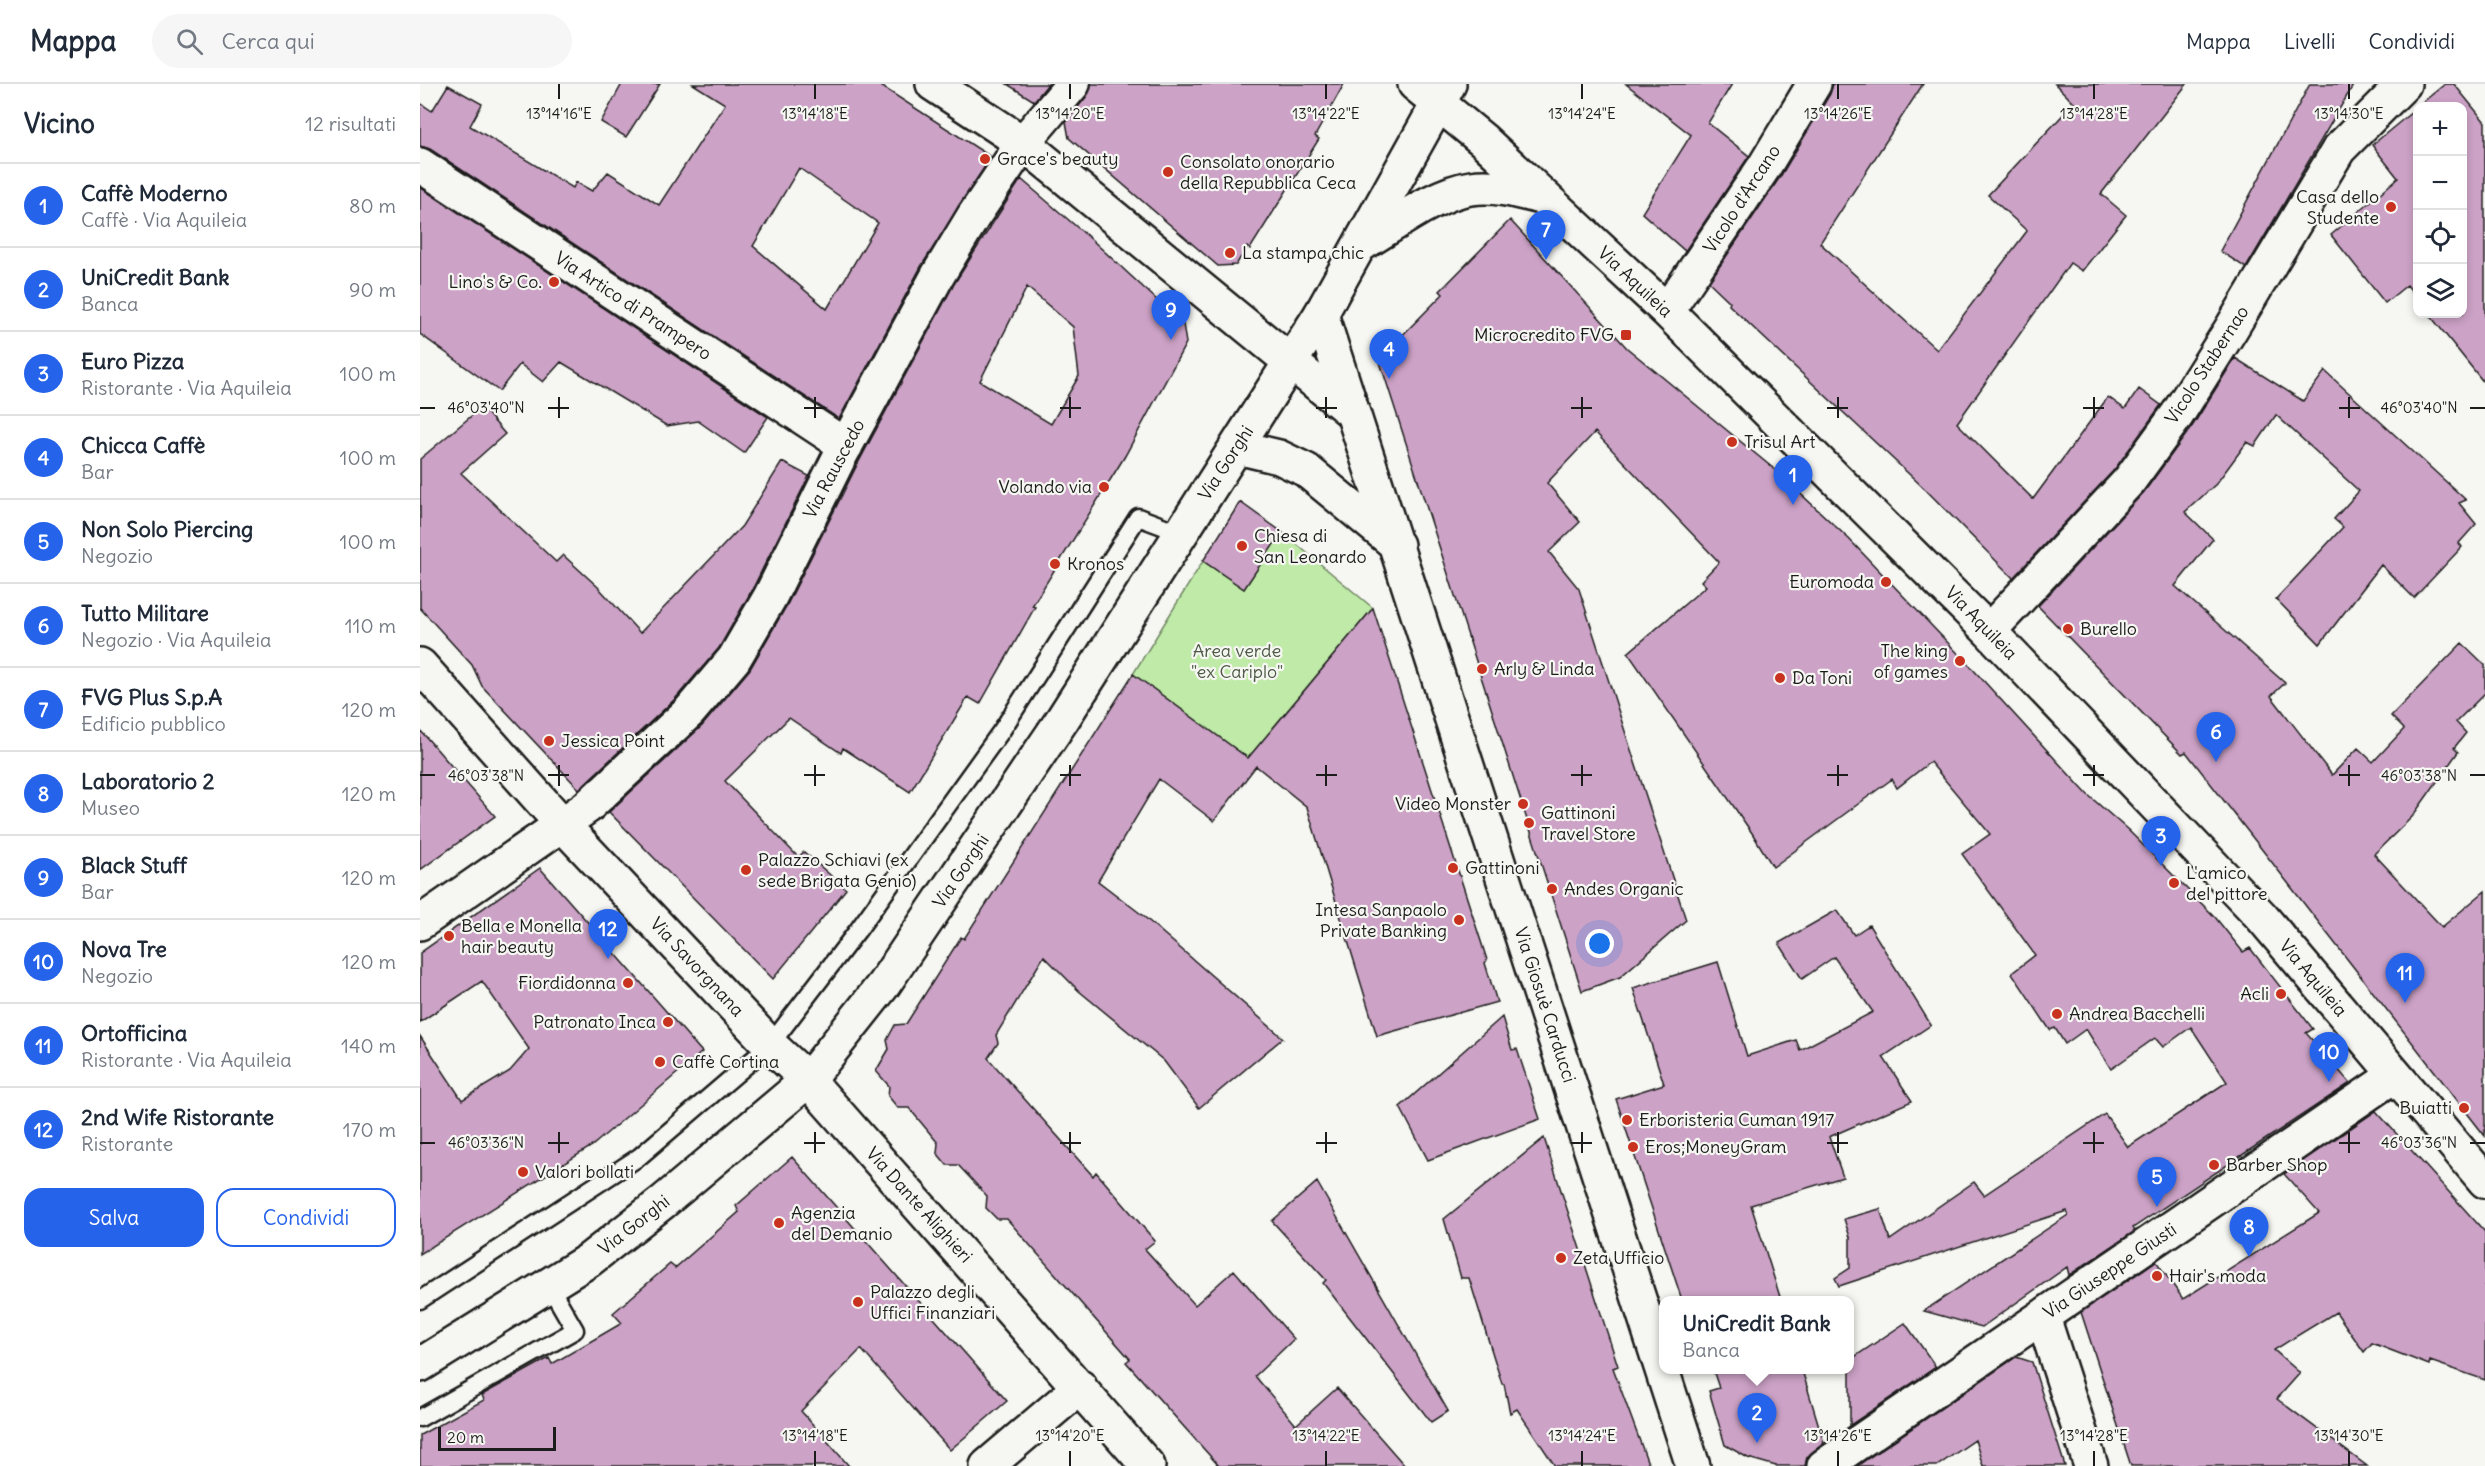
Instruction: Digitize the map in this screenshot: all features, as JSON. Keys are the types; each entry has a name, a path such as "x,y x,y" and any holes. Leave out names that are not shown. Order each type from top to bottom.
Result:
{"street":[{"path":"933,84 1023,143 1353,413"},
{"name":"Via Rauscedo","path":"420,923 587,807 689,712 734,659 770,597 799,536 938,275 1023,143 1073,84"},
{"name":"Vicolo d'Arcano","path":"1667,311 1764,166 1815,84"},
{"name":"Vicolo Stabernao","path":"1989,631 2129,481 2177,415 2339,149 2404,84"},
{"name":"Via Aquileia","path":"1434,90 1483,140 1667,311 1989,631 2261,916 2485,1181"},
{"name":"Via Gorghi","path":"420,1365 589,1260 663,1202 807,1080 891,974 1062,720 1237,447 1321,314 1360,245 1434,90"},
{"name":"Via Artico di Prampero","path":"420,165 846,446"},
{"name":"Via Gorghi","path":"1360,245 1429,204 1470,188 1513,190 1546,198"},
{"name":"Via Giosuè Carducci","path":"1321,314 1659,1360"},
{"path":"1237,447 1279,457 1306,470 1397,545"},
{"name":"Via Savorgnana","path":"420,665 562,824 770,1046 807,1080"},
{"name":"Via Giuseppe Giusti","path":"1824,1466 2396,1075"},
{"name":"Via Dante Alighieri","path":"807,1080 1148,1466"},
{"path":"2043,1317 2091,1466"},
{"name":"Via Giosuè Carducci","path":"1663,1374 1693,1466"},
{"path":"987,1466 1080,1387"}],"lane":[{"path":"420,1300 639,1157 770,1046 858,930 1002,730 1138,517 1181,533"},
{"path":"420,1418 575,1330 549,1285"}],"green space":[{"name":"Area verde \"ex Cariplo\"","path":"1282,532 1373,608 1248,758 1133,674 1203,561 1244,589"}],"building":[{"path":"622,84 660,84 626,137 601,122"},
{"path":"693,84 878,84 991,157 922,265 839,419 430,149 420,146 420,103 432,111 448,85 482,104 470,126 573,188 576,182 592,191 608,172 659,205 725,104","holes":["799,168 878,223 827,309 753,246"]},
{"path":"1007,84 1048,84 1034,101"},
{"path":"1091,84 1344,84 1315,136 1319,139 1250,249 1247,247 1236,265 1218,266 1069,138 1066,122 1087,96"},
{"path":"1626,84 1732,84 1708,123 1749,156 1685,251 1642,213 1691,135"},
{"path":"1833,84 1923,84 1820,243 1937,350 2027,231 1988,195 2074,103 2055,84 2187,84 2101,194 2126,215 2082,271 2070,263 1957,423 2033,499 2108,397 2125,409 2139,389 2161,405 2115,469 2013,578 1927,491 1729,305 1730,302 1709,282 1780,177 1830,94"},
{"path":"2310,84 2354,84 2246,268 2220,251"},
{"path":"2445,84 2454,84 2485,122 2485,384 2432,318 2467,318 2467,102 2423,102"},
{"name":"Casa dello Studente","path":"2413,111 2413,293 2407,285 2385,303 2331,235 2398,178 2372,145"},
{"path":"1021,179 1092,240 1183,324 1186,343 1125,456 1032,606 1035,607 980,704 968,697 910,792 843,748 841,753 789,718 725,781 798,857 804,852 846,889 773,979 609,812 702,726 750,669 787,605 855,469 954,284","holes":["1027,287 1073,327 1079,376 1051,424 980,381"]},
{"path":"420,187 768,417 744,453 698,421 667,426 561,362 543,382 520,364 499,391 420,334"},
{"path":"1510,220 1627,348 1774,469 1849,539 1970,666 2087,794 2128,830 2215,917 2243,952 2250,948 2313,1029 2306,1033 2350,1083 2133,1228 2135,1231 2069,1275 2067,1267 1982,1327 1924,1311 2068,1215 2067,1211 1839,1286 1835,1278 1850,1268 1850,1237 1844,1219 1880,1209 1890,1240 1974,1182 1984,1195 2105,1114 2128,1147 2227,1082 2191,1027 2163,1047 2155,1038 2111,1069 2086,1029 2065,1044 2055,1028 2050,1030 2012,973 2035,955 1962,854 1990,834 1930,762 1897,788 1892,779 1773,867 1628,653 1706,586 1701,581 1719,562 1595,432 1547,483 1580,522 1549,552 1579,589 1686,920 1620,977 1582,991 1379,359 1443,294 1440,291"},
{"path":"2235,358 2303,401 2325,371 2466,500 2459,503 2476,524 2459,543 2462,547 2414,598 2381,565 2320,644 2276,599 2343,527 2334,519 2359,491 2276,415 2255,446 2247,442 2216,484 2185,512 2213,539 2175,586 2285,683 2271,696 2332,775 2358,748 2373,762 2404,729 2391,716 2462,643 2485,665 2485,693 2456,722 2466,733 2454,748 2458,752 2412,817 2374,854 2442,927 2485,891 2485,1136 2186,752 2182,754 2038,606 2144,492 2193,425"},
{"path":"482,407 505,434 461,473 556,562 563,555 598,587 640,633 742,526 782,462 809,476 753,588 719,648 675,699 579,789 482,686 472,665 420,608 420,459"},
{"name":"Chiesa di San Leonardo","path":"1240,502 1282,532 1244,589 1203,561"},
{"path":"1373,608 1487,960 1485,963 1497,1002 1377,1036 1307,807 1256,766 1214,821 1159,779 1098,881 1141,914 1283,1038 1199,1108 1164,1061 1079,991 1044,956 996,1035 998,1043 988,1058 1093,1176 1096,1172 1155,1241 1145,1249 1195,1305 1234,1270 1294,1339 1255,1376 1296,1425 1337,1388 1405,1466 1219,1466 1126,1362 1130,1359 1007,1219 997,1219 986,1208 987,1196 958,1165 947,1165 937,1153 938,1143 909,1108 898,1108 888,1096 889,1086 876,1071 889,1049 887,1040 895,1025 906,1024 961,937 964,939 1133,674 1248,758"},
{"path":"420,730 495,816 420,870"},
{"path":"540,868 702,1052 592,1146 420,1254 420,1036 462,1100 510,1071 529,1049 482,981 420,1022 420,953"},
{"path":"1837,910 1854,935 1869,925 1931,1025 1883,1057 1912,1101 1829,1137 1843,1177 1751,1205 1780,1296 1681,1296 1616,1099 1664,1084 1633,988 1718,962 1747,1056 1796,1040 1800,1050 1873,1012 1834,957 1802,979 1779,943"},
{"path":"1502,1017 1512,1050 1517,1049 1540,1119 1428,1160 1400,1107"},
{"path":"2376,1111 2485,1232 2485,1380 2430,1361 2429,1365 2372,1343 2364,1352 2336,1312 2274,1350 2300,1373 2277,1399 2367,1466 2131,1466 2081,1312 2156,1261 2183,1299 2319,1213 2284,1174"},
{"path":"1544,1138 1618,1366 1613,1368 1649,1466 1555,1466 1517,1409 1510,1413 1504,1384 1502,1384 1469,1278 1461,1278 1444,1219"},
{"name":"Palazzo degli Uffici Finanziari","path":"792,1157 1007,1401 950,1450 861,1349 801,1411 849,1466 420,1466 420,1435 484,1400 482,1395 509,1380 549,1358 552,1364 622,1323 613,1313 670,1264 675,1268 739,1212 736,1206"},
{"path":"1317,1182 1448,1411 1431,1422 1323,1283 1326,1280 1272,1221"},
{"path":"1905,1323 1936,1367 1850,1425 1850,1374 1854,1374 1854,1357"},
{"path":"2016,1357 2032,1362 2065,1466 1983,1466 1975,1440 1937,1466 1857,1466"},
{"path":"1714,1374 1803,1374 1824,1443 1807,1457 1805,1466 1776,1466 1748,1458 1725,1445 1709,1391 1719,1388"}],"place":[{"name":"Grace's beauty","path":"985,159"},
{"name":"Consolato onorario della Repubblica Ceca","path":"1168,172"},
{"name":"Casa dello Studente","path":"2391,207"},
{"name":"La stampa chic","path":"1230,253"},
{"name":"FVG Plus S.p.A","path":"1546,260"},
{"name":"Lino's & Co.","path":"554,282"},
{"name":"Microcredito FVG","path":"1626,335"},
{"name":"Black Stuff","path":"1171,340"},
{"name":"Chicca Caffè","path":"1389,379"},
{"name":"Trisul Art","path":"1732,442"},
{"name":"Volando via","path":"1104,487"},
{"name":"Caffè Moderno","path":"1793,505"},
{"name":"Chiesa di San Leonardo","path":"1242,546"},
{"name":"Kronos","path":"1055,564"},
{"name":"Euromoda","path":"1886,582"},
{"name":"Burello","path":"2068,629"},
{"name":"The king of games","path":"1960,661"},
{"name":"Arly & Linda","path":"1482,669"},
{"name":"Da Toni","path":"1780,678"},
{"name":"Jessica Point","path":"549,741"},
{"name":"Tutto Militare","path":"2216,762"},
{"name":"Video Monster","path":"1523,804"},
{"name":"Gattinoni Travel Store","path":"1529,823"},
{"name":"Euro Pizza","path":"2161,866"},
{"name":"Gattinoni","path":"1453,868"},
{"name":"Palazzo Schiavi (ex sede Brigata Genio)","path":"746,870"},
{"name":"L'amico del pittore","path":"2174,883"},
{"name":"Andes Organic","path":"1552,889"},
{"name":"Intesa Sanpaolo Private Banking","path":"1459,920"},
{"name":"Bella e Monella hair beauty","path":"449,936"},
{"name":"2nd Wife Ristorante","path":"608,959"},
{"name":"Fiordidonna","path":"628,983"},
{"name":"Acli","path":"2281,994"},
{"name":"Ortofficina","path":"2405,1003"},
{"name":"Andrea Bacchelli","path":"2057,1014"},
{"name":"Patronato Inca","path":"668,1022"},
{"name":"Caffè Cortina","path":"660,1062"},
{"name":"Nova Tre","path":"2329,1082"},
{"name":"Buiatti","path":"2464,1108"},
{"name":"Erboristeria Cuman 1917","path":"1627,1120"},
{"name":"Eros;MoneyGram","path":"1633,1147"},
{"name":"Barber Shop","path":"2214,1165"},
{"name":"Valori bollati","path":"523,1172"},
{"name":"Non Solo Piercing","path":"2157,1207"},
{"name":"Agenzia del Demanio","path":"779,1223"},
{"name":"Laboratorio 2","path":"2249,1257"},
{"name":"Zeta Ufficio","path":"1561,1258"},
{"name":"Hair's moda","path":"2157,1276"},
{"name":"Palazzo degli Uffici Finanziari","path":"858,1302"},
{"name":"UniCredit Bank","path":"1757,1443"}]}
